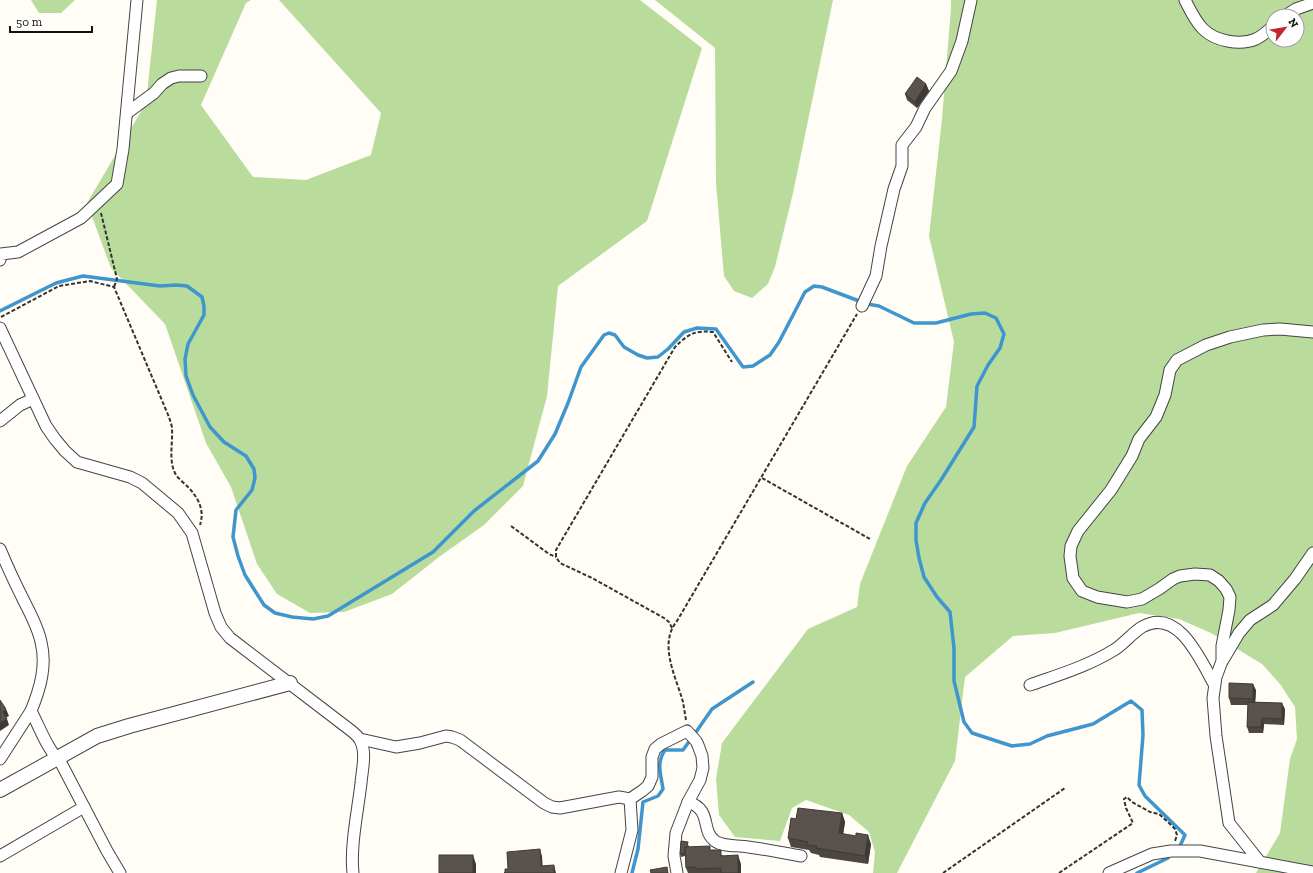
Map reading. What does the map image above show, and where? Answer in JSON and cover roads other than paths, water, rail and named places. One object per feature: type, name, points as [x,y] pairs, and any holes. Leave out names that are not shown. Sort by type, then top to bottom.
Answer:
[{"type":"street","points":[[0,255],[18,252],[81,218],[117,184],[127,113],[137,0]]},
{"type":"street","points":[[863,304],[876,276],[894,189],[902,166],[902,145],[916,127],[925,108],[951,71],[962,42],[971,0]]},
{"type":"street","points":[[1185,0],[1196,20],[1203,29],[1211,35],[1228,41],[1238,42],[1256,40],[1265,33]]},
{"type":"street","points":[[1299,8],[1313,3]]},
{"type":"street","points":[[127,113],[171,78],[179,76],[201,76]]},
{"type":"street","points":[[0,328],[46,426],[65,451],[77,462],[130,477],[142,483],[178,513],[192,533],[215,613],[221,627],[230,638],[349,728],[360,740],[363,751],[363,767],[353,847],[353,873]]},
{"type":"street","points":[[1222,660],[1222,646],[1230,597],[1226,589],[1219,581],[1210,575],[1188,574],[1173,579],[1142,599],[1127,602],[1097,597],[1082,590],[1073,578],[1070,556],[1071,546],[1078,531],[1115,485],[1132,456],[1139,439],[1156,417],[1164,395],[1170,370],[1177,360],[1206,345],[1230,337],[1263,330],[1280,329],[1313,332]]},
{"type":"street","points":[[0,421],[20,405],[33,398]]},
{"type":"street","points":[[0,549],[34,620],[42,642],[43,655],[42,675],[37,696],[31,711],[0,759]]},
{"type":"street","points":[[1260,862],[1229,823],[1216,736],[1213,698],[1214,684],[1222,660],[1239,633],[1250,620],[1273,605],[1295,579],[1313,552]]},
{"type":"street","points":[[1030,685],[1091,662],[1116,649],[1142,627],[1156,623],[1164,623],[1179,630],[1191,645],[1214,684]]},
{"type":"street","points":[[0,790],[97,736],[290,683]]},
{"type":"street","points":[[31,711],[49,748],[61,763],[120,873]]},
{"type":"street","points":[[360,740],[396,747],[420,743],[446,736],[452,737],[460,740],[544,803],[552,807],[560,808],[619,797],[630,798],[648,786],[652,777],[652,757],[655,749],[661,744],[691,736],[702,756],[703,768],[700,780],[688,802],[676,833],[674,856],[677,873]]},
{"type":"street","points":[[621,873],[632,830],[630,798]]},
{"type":"street","points":[[688,802],[700,809],[710,837],[715,842],[801,856]]},
{"type":"street","points":[[0,856],[84,807]]},
{"type":"street","points":[[1109,873],[1152,854],[1171,851],[1200,851],[1313,872]]},
{"type":"waterway","points":[[0,311],[56,283],[83,276],[160,286],[187,286],[202,297],[204,315],[188,344],[185,359],[186,376],[193,395],[210,427],[224,442],[246,456],[254,469],[255,478],[252,490],[236,510],[233,537],[238,556],[245,575],[264,605],[275,613],[292,617],[313,619],[328,616],[433,552],[474,511],[538,461],[555,434],[581,367],[604,335],[609,333],[615,335],[624,347],[647,358],[658,357],[684,332],[697,328],[716,329],[743,367],[753,366],[770,355],[779,342],[805,292],[814,286],[822,287],[867,304],[879,306],[914,323],[936,323],[971,314],[985,313],[996,318],[1004,334],[1000,348],[988,365],[977,386],[974,427],[925,503],[916,523],[916,540],[924,577],[937,597],[950,612],[954,648],[954,681],[964,722],[972,733],[1012,746],[1030,744],[1047,736],[1093,724],[1131,701],[1142,710],[1143,735],[1139,785],[1145,796],[1185,835],[1180,846]]},
{"type":"waterway","points":[[632,873],[638,849],[643,802],[658,796],[663,789],[660,764],[665,750],[683,750],[712,709],[753,682]]},
{"type":"waterway","points":[[1137,873],[1168,858]]}]
